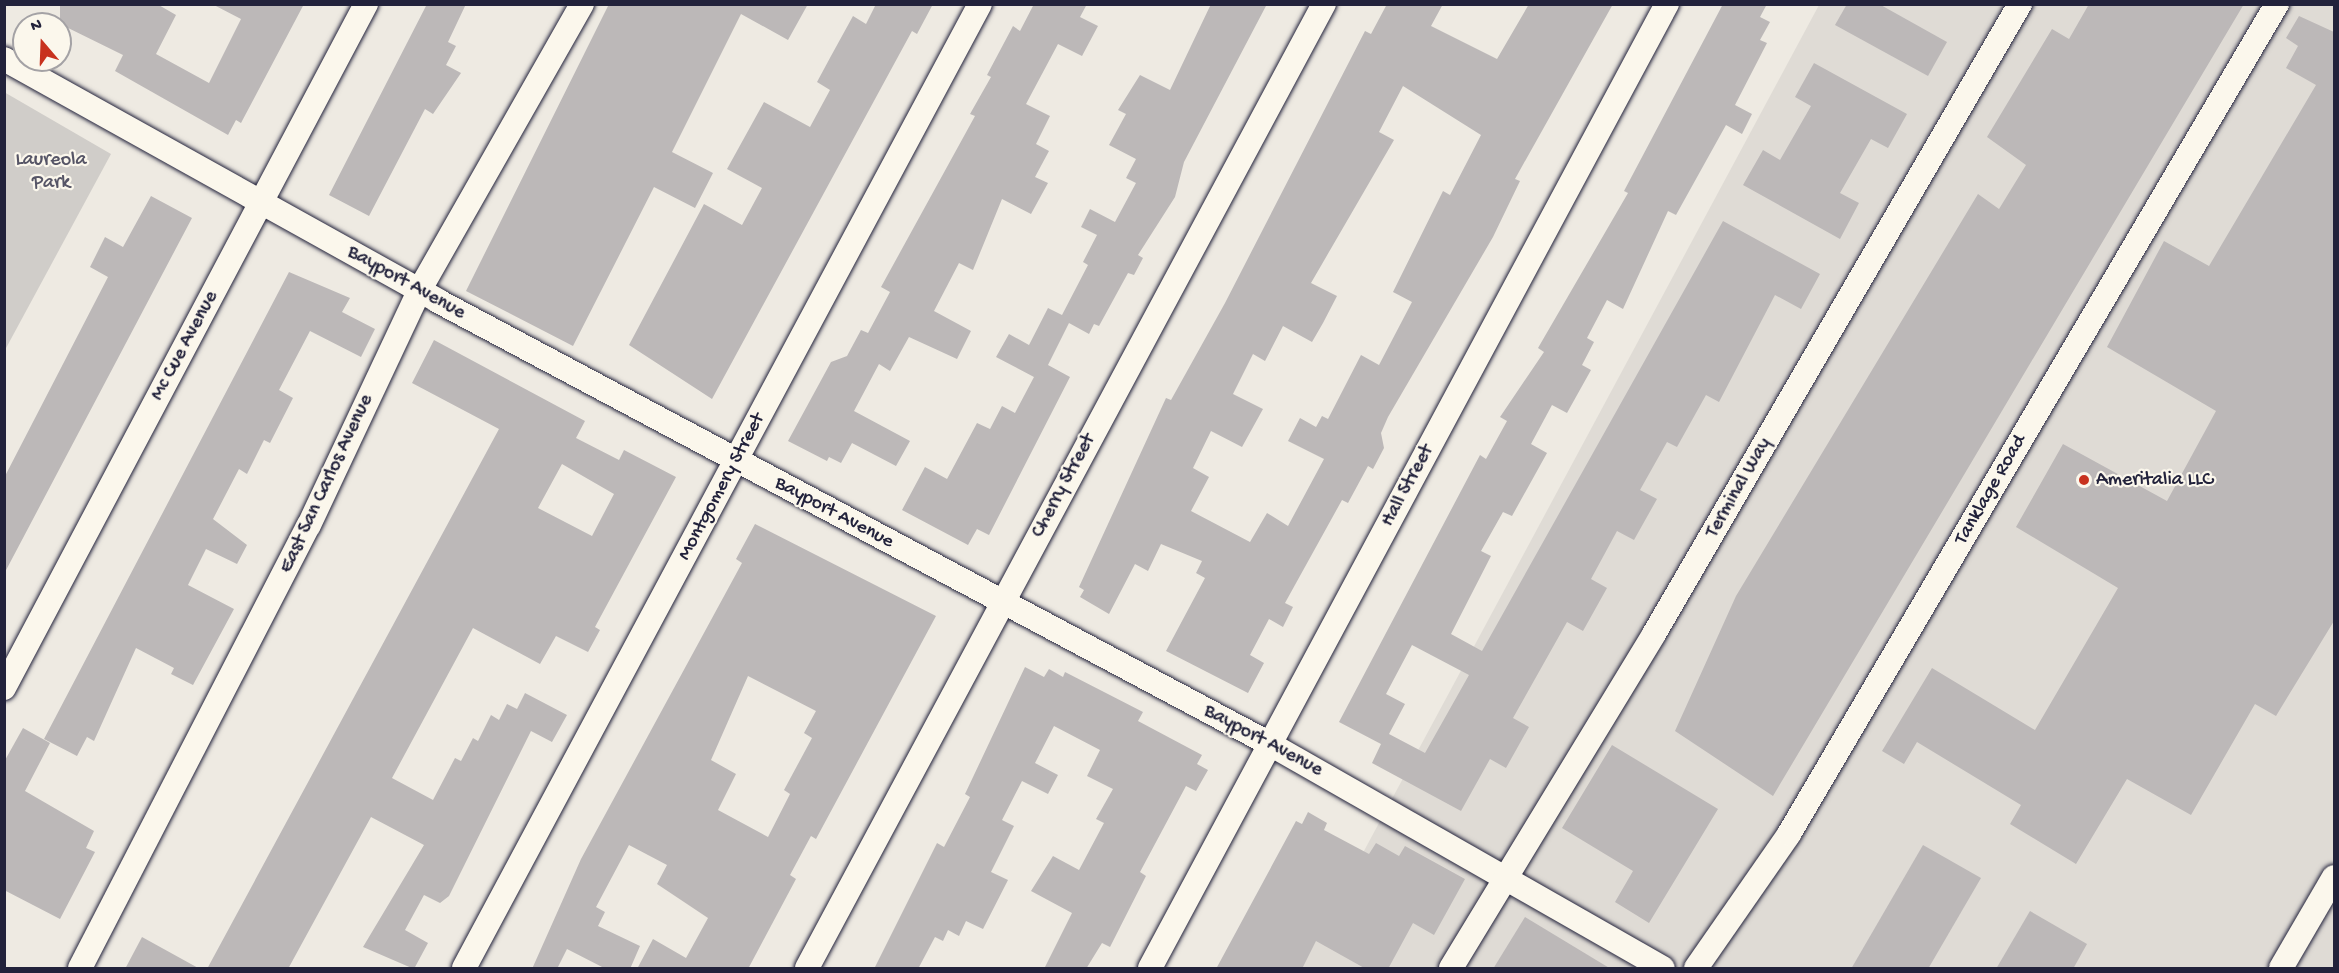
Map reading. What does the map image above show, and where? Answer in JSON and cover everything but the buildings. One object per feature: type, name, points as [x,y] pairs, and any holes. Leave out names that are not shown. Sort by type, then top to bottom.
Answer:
[{"type":"street","name":"Mc Cue Avenue","points":[[4,688],[366,4]]},
{"type":"street","name":"East San Carlos Avenue","points":[[80,969],[309,525],[419,291],[582,4]]},
{"type":"street","name":"Montgomery Street","points":[[464,969],[980,4]]},
{"type":"street","name":"Cherry Street","points":[[807,969],[1324,4]]},
{"type":"street","name":"Hall Street","points":[[1150,969],[1667,4]]},
{"type":"street","name":"Terminal Way","points":[[1451,969],[1505,876],[1654,634],[2020,4]]},
{"type":"street","name":"Tanklage Road","points":[[1696,969],[1789,834],[2277,4]]},
{"type":"street","name":"Bayport Avenue","points":[[4,59],[419,291],[1270,744],[1505,876],[1663,969]]},
{"type":"street","points":[[2282,969],[2334,877]]},
{"type":"shaded area","points":[[1819,5],[2334,5],[2334,968],[1301,968]]},
{"type":"green space","name":"Laureola Park","points":[[4,92],[111,154],[5,350],[4,350]]},
{"type":"place","name":"Ameritalia LLC","points":[[2084,480]]}]
